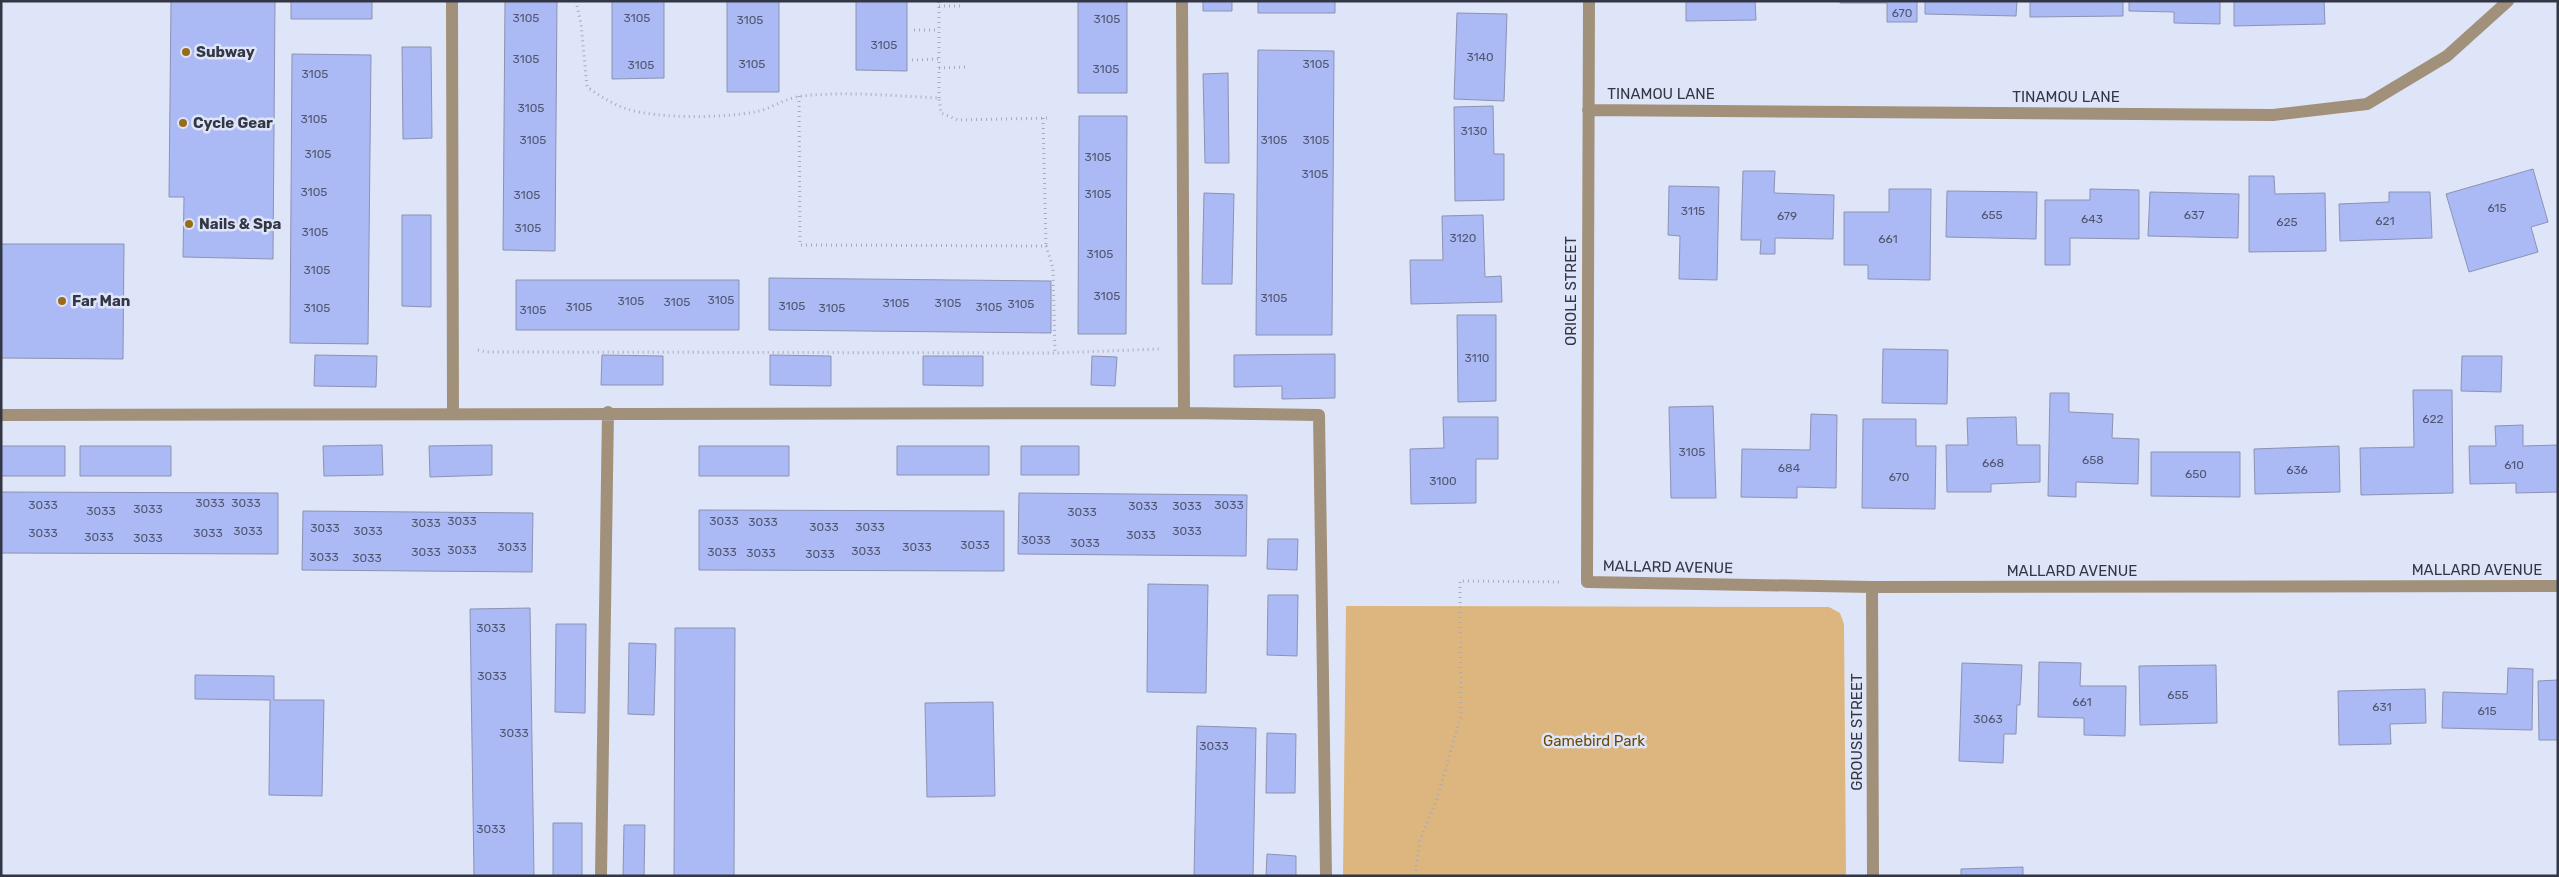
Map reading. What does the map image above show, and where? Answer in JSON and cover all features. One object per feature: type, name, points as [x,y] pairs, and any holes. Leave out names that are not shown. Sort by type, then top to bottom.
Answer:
[{"type":"street","points":[[452,1],[453,413]]},
{"type":"street","points":[[1182,1],[1184,413]]},
{"type":"street","name":"ORIOLE STREET","points":[[1587,582],[1589,1]]},
{"type":"street","name":"TINAMOU LANE","points":[[1588,110],[2273,114],[2367,104],[2447,56],[2508,1]]},
{"type":"street","points":[[602,876],[608,412]]},
{"type":"street","points":[[1,415],[608,412],[1319,415],[1326,876]]},
{"type":"street","name":"MALLARD AVENUE","points":[[1587,582],[1872,587],[2558,586]]},
{"type":"street","name":"GROUSE STREET","points":[[1872,587],[1873,876]]},
{"type":"path","points":[[576,1],[581,24],[587,87],[606,100],[628,110],[658,114],[718,116],[757,112],[800,96],[831,94],[938,98]]},
{"type":"path","points":[[940,1],[938,98],[941,113],[958,120],[1050,118]]},
{"type":"path","points":[[939,6],[964,6]]},
{"type":"path","points":[[914,30],[939,30]]},
{"type":"path","points":[[912,60],[939,59]]},
{"type":"path","points":[[939,68],[966,67]]},
{"type":"path","points":[[800,96],[800,245],[1046,246]]},
{"type":"path","points":[[1043,118],[1046,246],[1053,268],[1055,353]]},
{"type":"path","points":[[477,340],[477,350],[485,352],[1055,353],[1159,350],[1159,340]]},
{"type":"path","points":[[1415,876],[1420,840],[1438,796],[1461,715],[1460,581],[1587,582]]},
{"type":"green space","name":"Gamebird Park","points":[[1346,606],[1829,607],[1840,613],[1844,624],[1846,876],[1343,876]]},
{"type":"building","points":[[171,1],[275,1],[273,259],[183,257],[184,197],[169,197]]},
{"type":"building","points":[[291,1],[372,1],[372,19],[291,19]]},
{"type":"building","points":[[505,1],[557,1],[555,251],[503,250]]},
{"type":"building","points":[[612,1],[664,1],[664,78],[612,79]]},
{"type":"building","points":[[727,1],[779,1],[779,92],[727,92]]},
{"type":"building","points":[[856,1],[907,1],[907,71],[856,70]]},
{"type":"building","points":[[1078,1],[1127,1],[1127,93],[1078,93]]},
{"type":"building","points":[[1203,1],[1232,1],[1232,11],[1203,11]]},
{"type":"building","points":[[1258,1],[1335,1],[1335,13],[1258,13]]},
{"type":"building","points":[[1686,1],[1755,1],[1756,20],[1686,21]]},
{"type":"building","points":[[1840,1],[1917,1],[1917,22],[1887,22],[1887,3],[1840,3]]},
{"type":"building","points":[[1925,1],[2017,1],[2016,16],[1925,14]]},
{"type":"building","points":[[2030,1],[2123,1],[2123,16],[2030,17]]},
{"type":"building","points":[[2129,1],[2220,1],[2220,24],[2174,23],[2174,12],[2129,11]]},
{"type":"building","points":[[2234,1],[2324,1],[2325,24],[2234,26]]},
{"type":"building","points":[[1457,13],[1507,14],[1504,101],[1454,99]]},
{"type":"building","points":[[402,47],[431,47],[432,138],[403,139]]},
{"type":"building","points":[[1258,50],[1334,51],[1332,335],[1256,335]]},
{"type":"building","points":[[292,54],[371,55],[368,344],[290,343]]},
{"type":"building","points":[[1228,73],[1229,163],[1205,163],[1203,74]]},
{"type":"building","points":[[1493,106],[1494,154],[1504,154],[1504,200],[1455,201],[1454,107]]},
{"type":"building","points":[[1079,116],[1127,116],[1126,334],[1078,334]]},
{"type":"building","points":[[2533,169],[2548,222],[2531,227],[2538,252],[2469,272],[2446,194]]},
{"type":"building","points":[[1743,171],[1775,171],[1774,193],[1834,195],[1833,239],[1775,238],[1775,254],[1760,254],[1761,240],[1741,240]]},
{"type":"building","points":[[2249,176],[2274,176],[2275,194],[2325,193],[2326,251],[2249,252]]},
{"type":"building","points":[[1669,186],[1719,187],[1717,280],[1679,279],[1680,236],[1668,235]]},
{"type":"building","points":[[1889,189],[1931,189],[1930,280],[1868,279],[1868,265],[1844,265],[1844,212],[1889,212]]},
{"type":"building","points":[[2090,189],[2139,190],[2139,239],[2070,238],[2070,265],[2045,265],[2045,200],[2090,200]]},
{"type":"building","points":[[1947,191],[2037,192],[2036,239],[1946,237]]},
{"type":"building","points":[[2150,192],[2239,194],[2238,238],[2148,236]]},
{"type":"building","points":[[2389,192],[2430,192],[2432,238],[2340,241],[2339,204],[2389,202]]},
{"type":"building","points":[[1204,193],[1234,194],[1232,284],[1202,284]]},
{"type":"building","points":[[402,215],[431,215],[431,307],[402,306]]},
{"type":"building","points":[[1483,215],[1485,277],[1501,276],[1502,302],[1411,304],[1410,260],[1443,260],[1442,216]]},
{"type":"building","name":"Far Man","points":[[1,244],[124,244],[123,359],[2,358],[1,364]]},
{"type":"building","points":[[769,278],[1051,281],[1051,333],[769,330]]},
{"type":"building","points":[[516,280],[739,280],[739,330],[516,330]]},
{"type":"building","points":[[1457,315],[1496,315],[1496,401],[1458,402]]},
{"type":"building","points":[[1883,349],[1948,350],[1947,404],[1882,403]]},
{"type":"building","points":[[1335,354],[1335,398],[1282,399],[1282,386],[1234,387],[1234,355]]},
{"type":"building","points":[[315,355],[377,356],[376,387],[314,386]]},
{"type":"building","points":[[602,355],[663,356],[663,385],[601,385]]},
{"type":"building","points":[[770,355],[831,356],[831,386],[770,385]]},
{"type":"building","points":[[923,356],[983,356],[983,386],[923,385]]},
{"type":"building","points":[[1092,356],[1117,357],[1115,386],[1091,385]]},
{"type":"building","points":[[2462,356],[2502,356],[2501,392],[2461,391]]},
{"type":"building","points":[[2413,390],[2452,390],[2453,493],[2361,495],[2360,448],[2414,447]]},
{"type":"building","points":[[2050,393],[2069,393],[2069,412],[2113,414],[2112,438],[2139,439],[2138,484],[2076,482],[2076,497],[2048,496]]},
{"type":"building","points":[[1713,406],[1716,498],[1671,498],[1669,407]]},
{"type":"building","points":[[1811,414],[1837,415],[1836,488],[1797,487],[1797,498],[1741,497],[1742,449],[1810,450]]},
{"type":"building","points":[[1443,417],[1498,417],[1498,459],[1476,459],[1476,503],[1411,504],[1410,449],[1444,448]]},
{"type":"building","points":[[2016,417],[2017,445],[2040,445],[2040,482],[1991,484],[1991,492],[1947,492],[1946,445],[1968,445],[1967,418]]},
{"type":"building","points":[[1863,419],[1916,419],[1916,446],[1936,446],[1935,509],[1862,508]]},
{"type":"building","points":[[2523,425],[2523,446],[2558,445],[2558,492],[2516,493],[2516,483],[2470,484],[2469,446],[2496,446],[2495,426]]},
{"type":"building","points":[[382,445],[383,475],[324,476],[323,446]]},
{"type":"building","points":[[492,445],[492,475],[430,477],[429,446]]},
{"type":"building","points":[[1,446],[65,446],[65,476],[1,476]]},
{"type":"building","points":[[80,446],[171,446],[171,476],[80,476]]},
{"type":"building","points":[[699,446],[789,446],[789,476],[699,476]]},
{"type":"building","points":[[897,446],[989,446],[989,475],[897,475]]},
{"type":"building","points":[[1021,446],[1079,446],[1079,475],[1021,475]]},
{"type":"building","points":[[2339,446],[2340,492],[2255,494],[2254,449]]},
{"type":"building","points":[[2151,452],[2240,452],[2240,497],[2151,496]]},
{"type":"building","points":[[1,492],[278,493],[278,554],[1,553]]},
{"type":"building","points":[[1019,493],[1247,495],[1246,556],[1018,554]]},
{"type":"building","points":[[699,510],[1004,511],[1004,571],[699,570]]},
{"type":"building","points":[[303,511],[533,513],[532,572],[302,570]]},
{"type":"building","points":[[1268,539],[1298,539],[1297,570],[1267,569]]},
{"type":"building","points":[[1148,584],[1208,585],[1206,693],[1147,692]]},
{"type":"building","points":[[1268,595],[1298,595],[1297,656],[1267,655]]},
{"type":"building","points":[[530,608],[534,876],[474,876],[470,609]]},
{"type":"building","points":[[556,624],[586,624],[585,713],[555,712]]},
{"type":"building","points":[[675,628],[735,628],[734,876],[674,876]]},
{"type":"building","points":[[629,643],[656,644],[654,715],[628,714]]},
{"type":"building","points":[[2039,662],[2081,663],[2080,686],[2126,686],[2125,736],[2084,735],[2084,718],[2038,717]]},
{"type":"building","points":[[1962,663],[2022,665],[2020,705],[2017,705],[2016,734],[2004,734],[2003,763],[1959,761]]},
{"type":"building","points":[[2216,665],[2217,723],[2140,725],[2139,666]]},
{"type":"building","points":[[2508,668],[2533,669],[2532,730],[2442,728],[2443,692],[2507,694]]},
{"type":"building","points":[[195,675],[274,676],[274,700],[324,700],[322,796],[269,795],[270,700],[195,699]]},
{"type":"building","points":[[2558,680],[2558,740],[2539,740],[2538,681]]},
{"type":"building","points":[[2425,689],[2426,723],[2390,724],[2391,744],[2339,745],[2338,691]]},
{"type":"building","points":[[993,702],[995,796],[927,797],[925,703]]},
{"type":"building","points":[[1197,726],[1256,728],[1253,876],[1194,876]]},
{"type":"building","points":[[1267,733],[1296,734],[1295,793],[1266,793]]},
{"type":"building","points":[[553,823],[582,823],[582,876],[553,876]]},
{"type":"building","points":[[624,825],[645,825],[644,876],[623,876]]},
{"type":"building","points":[[1267,854],[1296,856],[1296,876],[1266,876]]},
{"type":"building","points":[[2023,867],[2023,876],[1961,876],[1961,869]]},
{"type":"place","name":"Subway","points":[[186,52]]},
{"type":"place","name":"Cycle Gear","points":[[183,123]]},
{"type":"place","name":"Nails & Spa","points":[[189,224]]},
{"type":"place","name":"Far Man","points":[[62,301]]}]
